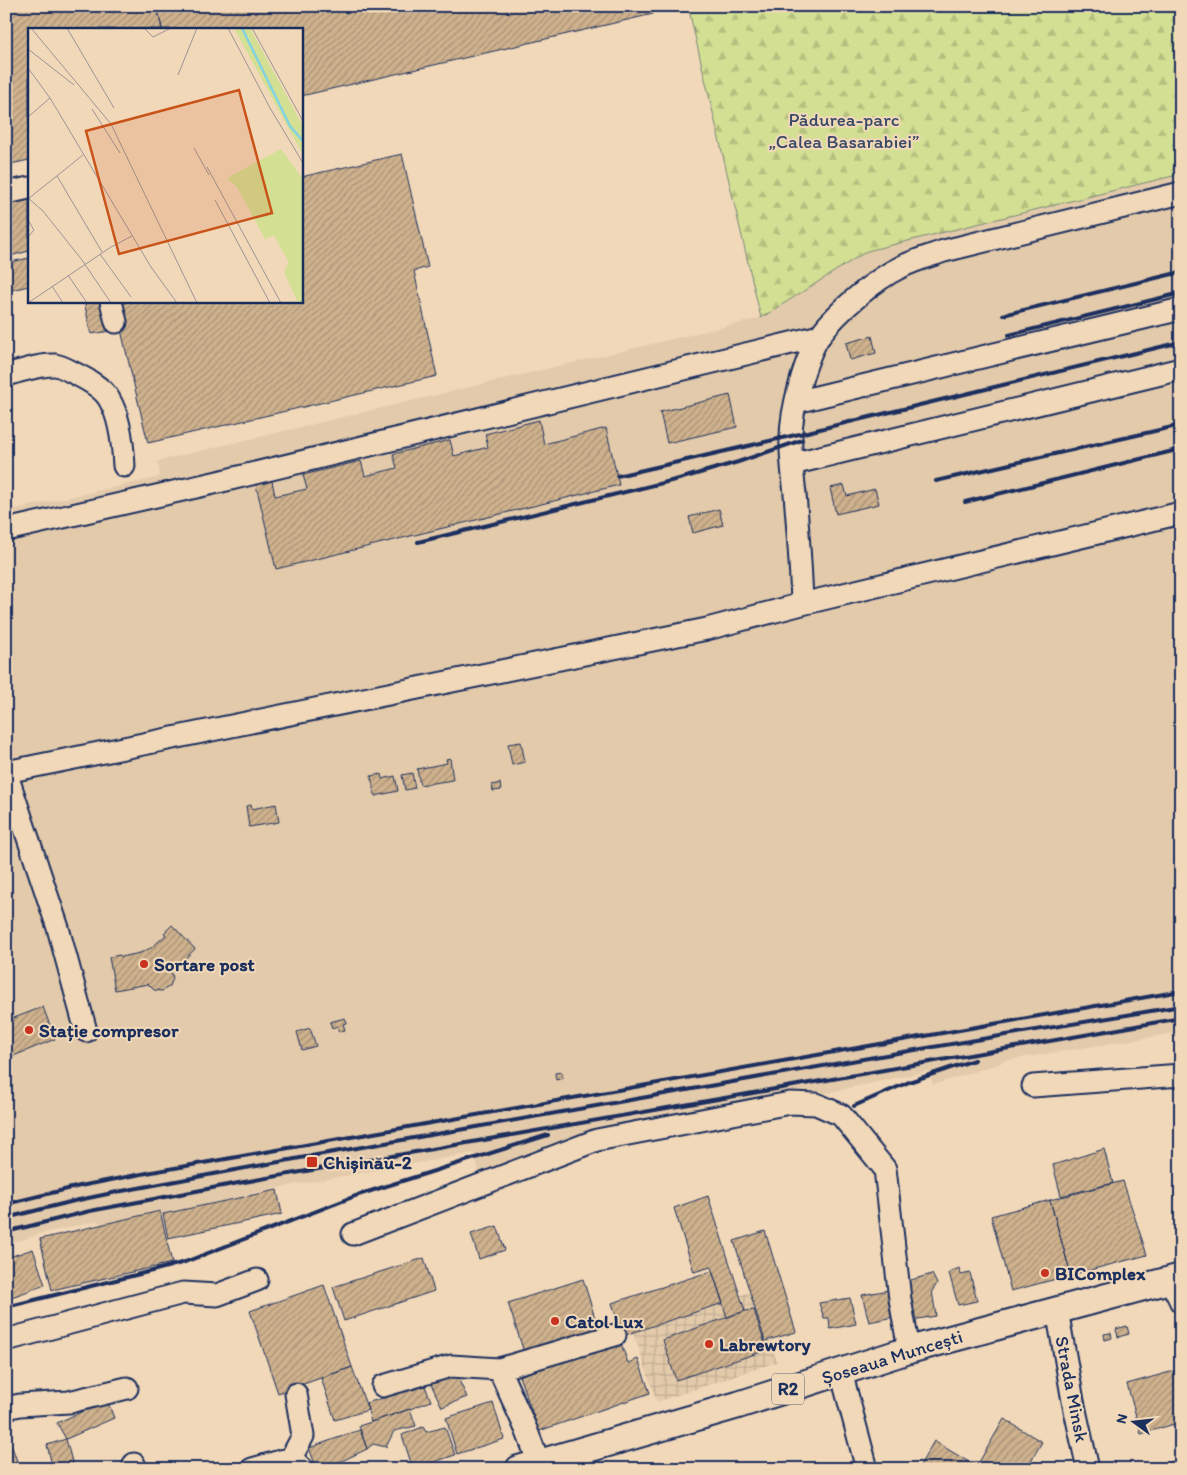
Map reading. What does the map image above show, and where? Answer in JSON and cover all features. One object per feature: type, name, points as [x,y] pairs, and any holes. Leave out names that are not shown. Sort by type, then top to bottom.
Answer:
[{"type":"main road","name":"Șoseaua Muncești","points":[[529,1466],[738,1405],[909,1350],[1057,1310],[1177,1287]]},
{"type":"street","points":[[6,193],[28,188]]},
{"type":"street","points":[[802,604],[801,564],[791,436],[796,402],[805,370],[820,336],[844,310],[881,279],[900,267],[944,251],[1181,193]]},
{"type":"street","points":[[111,302],[116,322]]},
{"type":"street","points":[[796,402],[1181,310]]},
{"type":"street","points":[[6,530],[218,482],[820,336]]},
{"type":"street","points":[[6,375],[47,365],[57,365],[86,379],[102,391],[109,399],[114,412],[123,446],[124,466]]},
{"type":"street","points":[[792,464],[1181,369]]},
{"type":"street","points":[[86,1031],[58,928],[6,772],[707,629],[802,604],[1181,513]]},
{"type":"street","points":[[1033,1086],[1181,1075]]},
{"type":"street","points":[[353,1234],[597,1140],[790,1103],[816,1104],[841,1115],[885,1168],[899,1290],[909,1350]]},
{"type":"street","points":[[6,1340],[182,1293],[217,1294],[257,1280]]},
{"type":"street","name":"Strada Minsk","points":[[1057,1310],[1073,1401],[1088,1469]]},
{"type":"street","points":[[383,1386],[451,1366],[499,1369],[615,1335]]},
{"type":"street","points":[[499,1369],[526,1429],[529,1466]]},
{"type":"street","points":[[841,1372],[867,1469]]},
{"type":"street","points":[[6,1408],[20,1405],[69,1402],[127,1388]]},
{"type":"street","points":[[252,1469],[297,1463],[303,1436],[296,1394]]},
{"type":"shaded area","points":[[1181,174],[1181,1032],[1002,1061],[1001,1063],[933,1085],[929,1071],[647,1135],[563,1164],[481,1180],[474,1153],[277,1188],[103,1228],[98,1221],[39,1234],[6,1245],[6,511],[160,477],[158,461],[761,318],[867,251]]},
{"type":"shaded area","points":[[753,1291],[777,1362],[657,1402],[633,1332]]},
{"type":"green space","name":"Pădurea-parc „Calea Basarabiei”","points":[[688,6],[1181,6],[1181,174],[867,251],[761,318]]},
{"type":"building","points":[[6,6],[157,6],[162,28],[28,28],[28,160],[6,165]]},
{"type":"building","points":[[157,6],[651,6],[653,14],[302,96],[302,28],[162,28]]},
{"type":"building","points":[[402,154],[428,267],[414,271],[437,376],[148,443],[114,302],[302,302],[302,177]]},
{"type":"building","points":[[28,200],[28,251],[6,257],[6,205]]},
{"type":"building","points":[[28,258],[28,286],[6,291],[6,263]]},
{"type":"building","points":[[84,302],[104,302],[111,331],[91,334]]},
{"type":"building","points":[[872,336],[876,353],[850,360],[846,343]]},
{"type":"building","points":[[730,395],[737,427],[667,443],[660,412]]},
{"type":"building","points":[[539,420],[544,444],[606,428],[619,485],[276,569],[256,485],[272,481],[275,496],[307,489],[303,475],[361,461],[365,476],[397,468],[393,454],[450,440],[454,456],[488,447],[485,434]]},
{"type":"building","points":[[844,485],[847,496],[875,489],[879,504],[836,514],[830,488]]},
{"type":"building","points":[[719,509],[723,525],[693,533],[689,517]]},
{"type":"building","points":[[521,742],[525,762],[512,765],[508,744]]},
{"type":"building","points":[[450,758],[453,780],[420,785],[417,769],[447,763],[446,759]]},
{"type":"building","points":[[412,773],[415,788],[405,790],[402,775]]},
{"type":"building","points":[[381,774],[382,779],[395,776],[398,791],[375,796],[371,776]]},
{"type":"building","points":[[500,783],[501,790],[493,791],[492,785]]},
{"type":"building","points":[[276,804],[279,822],[249,827],[246,806],[251,805],[252,809]]},
{"type":"building","name":"Sortare post","points":[[172,925],[195,949],[171,972],[173,978],[170,986],[162,991],[154,990],[148,984],[115,990],[109,957],[120,955],[121,957],[140,953],[151,948],[166,935],[164,933]]},
{"type":"building","name":"Stație compresor","points":[[43,1007],[55,1039],[11,1057],[6,1046],[6,1021]]},
{"type":"building","points":[[345,1018],[347,1023],[343,1024],[345,1030],[339,1032],[337,1026],[332,1028],[330,1022]]},
{"type":"building","points":[[310,1028],[316,1046],[302,1050],[297,1032]]},
{"type":"building","points":[[562,1072],[563,1078],[556,1080],[555,1073]]},
{"type":"building","points":[[1104,1149],[1113,1183],[1061,1196],[1053,1165]]},
{"type":"building","points":[[1123,1181],[1147,1255],[1071,1275],[1050,1200]]},
{"type":"building","points":[[277,1190],[282,1214],[168,1238],[163,1214]]},
{"type":"building","points":[[708,1196],[745,1311],[727,1317],[711,1267],[694,1272],[674,1208]]},
{"type":"building","points":[[1050,1200],[1071,1275],[1011,1291],[991,1216]]},
{"type":"building","points":[[160,1211],[172,1263],[52,1290],[40,1239]]},
{"type":"building","points":[[497,1226],[505,1250],[479,1259],[471,1234]]},
{"type":"building","points":[[765,1231],[796,1332],[765,1341],[734,1241]]},
{"type":"building","points":[[33,1249],[45,1285],[6,1299],[6,1258]]},
{"type":"building","points":[[424,1258],[434,1291],[344,1321],[333,1287]]},
{"type":"building","points":[[959,1268],[961,1275],[970,1273],[977,1301],[958,1305],[949,1273]]},
{"type":"building","points":[[712,1271],[723,1303],[622,1336],[612,1303]]},
{"type":"building","points":[[932,1274],[937,1284],[932,1291],[936,1316],[912,1320],[904,1282]]},
{"type":"building","points":[[583,1279],[598,1328],[524,1352],[508,1303]]},
{"type":"building","points":[[324,1285],[352,1367],[278,1393],[250,1311]]},
{"type":"building","points":[[889,1290],[894,1317],[869,1322],[862,1295]]},
{"type":"building","points":[[850,1298],[856,1324],[830,1329],[829,1318],[824,1318],[819,1303]]},
{"type":"building","points":[[754,1310],[767,1350],[676,1380],[663,1340],[745,1311]]},
{"type":"building","points":[[1127,1326],[1129,1334],[1118,1337],[1116,1329]]},
{"type":"building","points":[[1111,1333],[1112,1338],[1105,1340],[1104,1334]]},
{"type":"building","points":[[620,1341],[628,1363],[638,1359],[650,1393],[539,1431],[519,1376]]},
{"type":"building","points":[[352,1367],[368,1410],[335,1420],[321,1378]]},
{"type":"building","points":[[1181,1369],[1181,1422],[1141,1434],[1127,1384]]},
{"type":"building","points":[[456,1374],[467,1397],[442,1407],[431,1384]]},
{"type":"building","points":[[425,1386],[431,1401],[371,1422],[366,1403]]},
{"type":"building","points":[[107,1400],[114,1418],[66,1439],[57,1423]]},
{"type":"building","points":[[493,1403],[504,1439],[457,1454],[446,1418]]},
{"type":"building","points":[[410,1409],[416,1426],[394,1431],[386,1447],[373,1444],[367,1449],[359,1426]]},
{"type":"building","points":[[1004,1419],[1042,1442],[1026,1469],[986,1469],[978,1464]]},
{"type":"building","points":[[423,1427],[426,1432],[445,1427],[455,1455],[413,1469],[402,1435]]},
{"type":"building","points":[[6,1430],[17,1461],[6,1464]]},
{"type":"building","points":[[360,1430],[367,1449],[325,1469],[317,1469],[309,1448]]},
{"type":"building","points":[[66,1439],[74,1469],[53,1469],[47,1445]]},
{"type":"building","points":[[934,1441],[974,1465],[972,1469],[918,1469]]},
{"type":"building","points":[[1181,1459],[1181,1469],[1147,1469]]},
{"type":"building","points":[[854,1464],[856,1469],[837,1469]]},
{"type":"railway","points":[[1003,315],[1181,272]]},
{"type":"railway","points":[[1009,335],[1181,293]]},
{"type":"railway","points":[[617,476],[1181,342]]},
{"type":"railway","points":[[936,481],[1181,425]]},
{"type":"railway","points":[[418,542],[679,479],[738,462],[802,440]]},
{"type":"railway","points":[[965,502],[1181,449]]},
{"type":"railway","points":[[6,1204],[80,1186],[152,1172],[1181,991]]},
{"type":"railway","points":[[6,1218],[122,1191],[311,1156],[903,1052],[1181,1006]]},
{"type":"railway","points":[[6,1232],[90,1211],[244,1182],[1181,1018]]},
{"type":"railway","points":[[854,1106],[909,1082],[974,1060]]},
{"type":"railway","points":[[6,1307],[185,1262],[358,1195],[548,1135]]},
{"type":"place","name":"Sortare post","points":[[144,964]]},
{"type":"place","name":"Stație compresor","points":[[29,1030]]},
{"type":"place","name":"Chișinău-2","points":[[312,1162]]},
{"type":"place","name":"BIComplex","points":[[1045,1273]]},
{"type":"place","name":"Catol Lux","points":[[555,1321]]},
{"type":"place","name":"Labrewtory","points":[[709,1344]]}]
